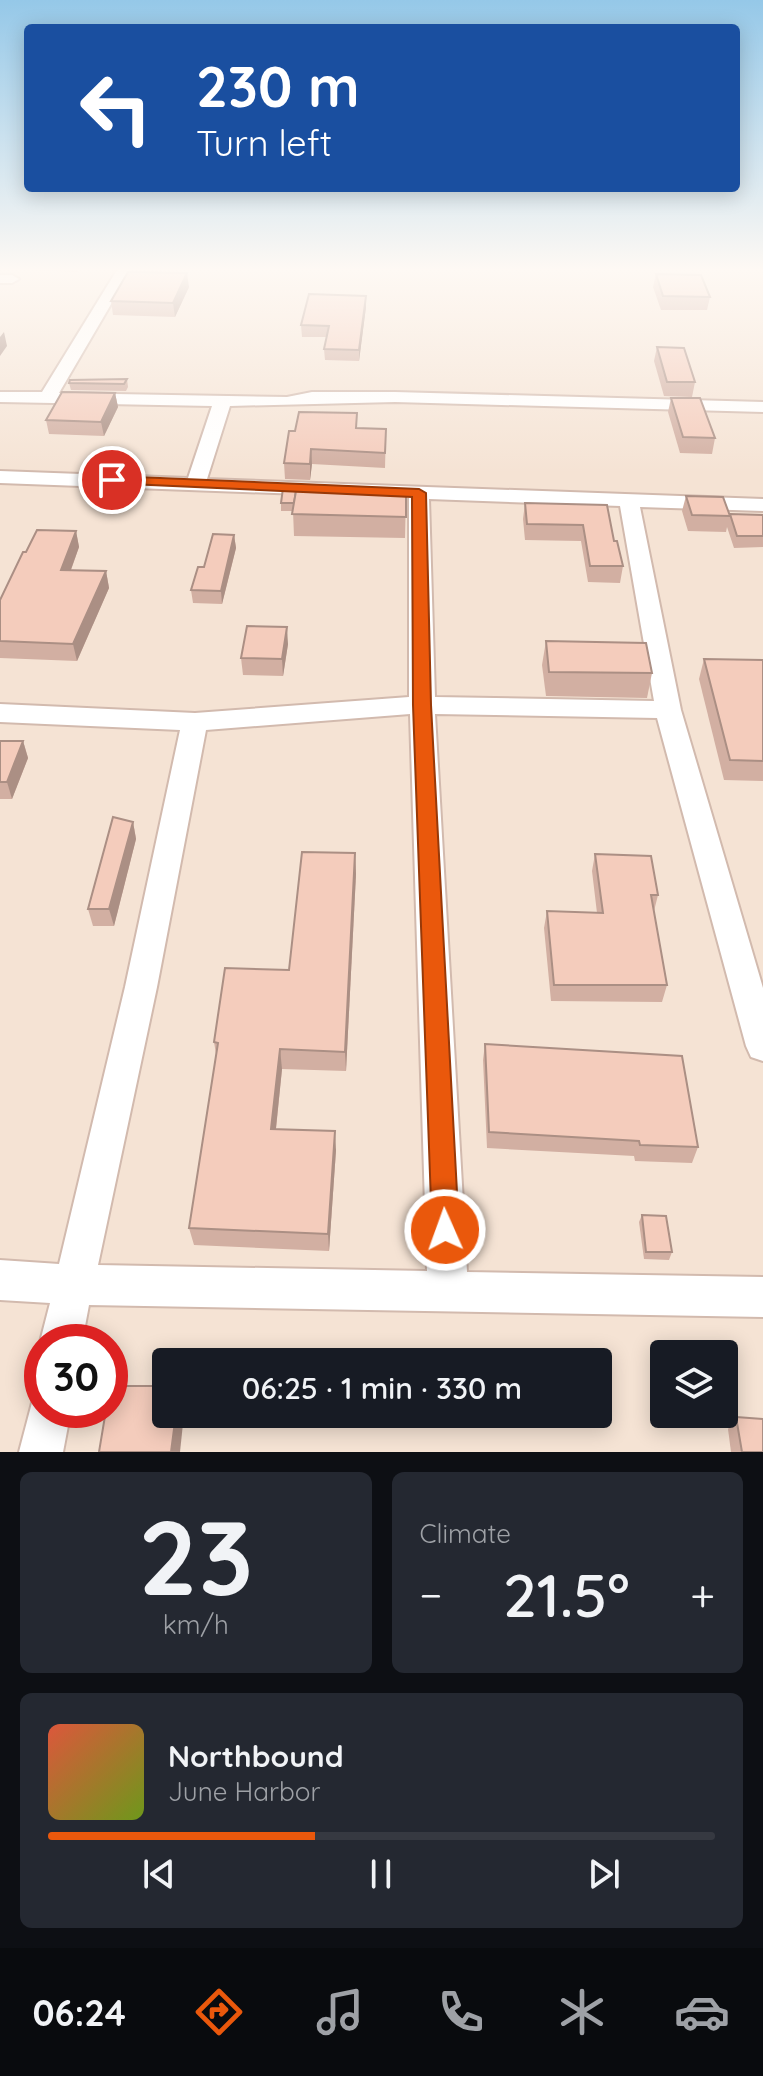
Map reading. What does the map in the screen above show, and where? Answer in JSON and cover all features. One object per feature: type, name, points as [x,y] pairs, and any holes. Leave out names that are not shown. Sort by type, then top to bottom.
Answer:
[{"type":"street","points":[[47,398],[83,338]]},
{"type":"street","points":[[0,397],[287,402],[312,397],[395,397],[763,407]]},
{"type":"street","points":[[196,483],[223,400]]},
{"type":"street","points":[[0,477],[763,505]]},
{"type":"street","points":[[419,493],[422,705],[448,1292]]},
{"type":"street","points":[[629,501],[668,710],[763,1046]]},
{"type":"street","points":[[0,713],[195,722],[422,705],[668,710]]},
{"type":"street","points":[[64,1324],[141,987],[195,722]]},
{"type":"street","points":[[0,1280],[72,1285],[763,1297]]},
{"type":"street","points":[[41,1452],[46,1428]]},
{"type":"shaded area","points":[[0,338],[763,338],[763,1452],[0,1452]]},
{"type":"building","points":[[326,338],[361,338],[359,350],[324,349]]},
{"type":"building","points":[[657,347],[684,348],[695,382],[667,382]]},
{"type":"building","points":[[127,379],[124,384],[69,383],[70,380]]},
{"type":"building","points":[[62,392],[115,393],[101,422],[46,420]]},
{"type":"building","points":[[671,398],[700,398],[715,438],[683,437]]},
{"type":"building","points":[[299,412],[357,413],[356,428],[386,429],[385,453],[311,449],[310,464],[284,463],[289,431],[295,431]]},
{"type":"building","points":[[283,488],[309,491],[296,491],[294,503],[281,503]]},
{"type":"building","points":[[296,491],[406,493],[406,517],[292,514]]},
{"type":"building","points":[[686,496],[723,497],[730,516],[692,515]]},
{"type":"building","points":[[525,503],[607,505],[623,566],[590,566],[583,525],[527,524]]},
{"type":"building","points":[[730,514],[763,515],[763,536],[737,536]]},
{"type":"building","points":[[37,530],[76,531],[61,570],[106,571],[73,644],[0,641],[0,600]]},
{"type":"building","points":[[213,534],[234,535],[221,591],[191,590],[198,567],[204,567]]},
{"type":"building","points":[[247,626],[287,627],[282,659],[241,658]]},
{"type":"building","points":[[546,641],[646,643],[652,673],[549,672]]},
{"type":"building","points":[[704,659],[763,660],[763,761],[730,760]]},
{"type":"building","points":[[0,741],[23,741],[7,782],[0,782]]},
{"type":"building","points":[[113,817],[133,822],[109,909],[88,909]]},
{"type":"building","points":[[302,852],[355,853],[345,1052],[280,1049],[271,1129],[335,1131],[328,1234],[189,1228],[218,1043],[214,1042],[225,968],[289,970]]},
{"type":"building","points":[[595,854],[651,856],[658,895],[651,895],[667,985],[554,985],[547,911],[603,913]]},
{"type":"building","points":[[485,1044],[682,1056],[698,1147],[489,1132]]},
{"type":"building","points":[[642,1215],[666,1216],[672,1252],[646,1252]]},
{"type":"building","points":[[128,1386],[152,1386],[152,1428],[174,1428],[171,1452],[99,1452],[103,1428],[128,1428]]},
{"type":"building","points":[[738,1417],[763,1419],[763,1452],[742,1452]]},
{"type":"route","points":[[112,480],[419,493],[422,705],[445,1230]]}]
